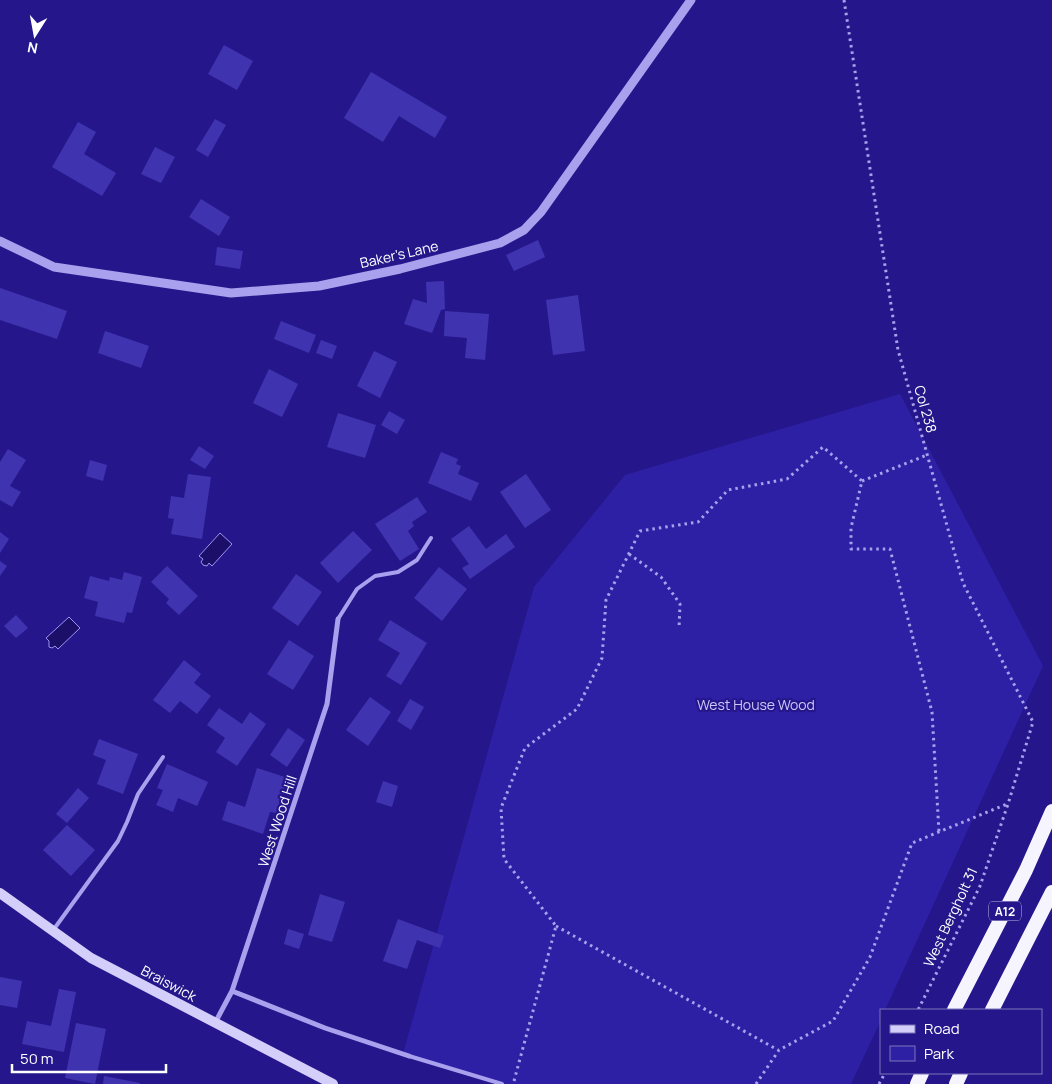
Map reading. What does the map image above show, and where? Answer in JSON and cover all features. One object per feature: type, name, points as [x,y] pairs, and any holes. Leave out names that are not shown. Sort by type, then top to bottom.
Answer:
[{"type":"highway","name":"A12","points":[[955,1009],[1026,870],[1052,810]]},
{"type":"highway","name":"A12","points":[[993,1009],[1052,892]]},
{"type":"main road","name":"Braiswick","points":[[0,893],[91,958],[215,1023],[319,1081],[333,1084]]},
{"type":"street","name":"Baker's Lane","points":[[0,241],[54,267],[232,294],[319,286],[400,269],[500,243],[524,230],[541,212],[691,0]]},
{"type":"street","name":"West Wood Hill","points":[[215,1023],[232,991],[327,704],[338,619]]},
{"type":"street","points":[[232,991],[325,1028],[408,1056]]},
{"type":"lane","points":[[338,619],[357,589],[375,576],[398,572],[418,560],[431,538]]},
{"type":"lane","points":[[52,931],[118,840],[138,794],[164,756]]},
{"type":"lane","points":[[408,1056],[502,1084]]},
{"type":"path","name":"Col 238","points":[[844,0],[898,350],[963,583],[1033,722],[1008,804]]},
{"type":"path","points":[[779,1050],[556,926],[504,859],[501,808],[524,748],[577,709],[602,658],[606,600],[640,531],[698,522],[728,490],[787,479],[823,447],[862,481]]},
{"type":"path","points":[[862,481],[927,455]]},
{"type":"path","points":[[862,481],[851,528],[851,549],[890,549],[932,712],[939,832]]},
{"type":"path","points":[[628,554],[661,577],[680,604],[679,629]]},
{"type":"path","points":[[756,1084],[779,1050],[833,1020],[870,957],[912,843],[1008,804]]},
{"type":"path","name":"West Bergholt 31","points":[[918,1009],[980,886],[1008,804]]},
{"type":"path","points":[[513,1084],[556,926]]},
{"type":"green space","name":"West House Wood","points":[[900,394],[1043,666],[885,1009],[880,1009],[880,1022],[851,1084],[502,1084],[403,1054],[534,587],[625,475]]},
{"type":"shaded area","points":[[220,533],[232,544],[212,566],[209,563],[207,566],[203,565],[201,562],[203,559],[199,556]]},
{"type":"shaded area","points":[[69,617],[80,628],[58,649],[55,646],[49,647],[49,641],[46,638]]},
{"type":"building","points":[[224,45],[253,61],[237,90],[208,74]]},
{"type":"building","points":[[371,72],[447,117],[435,138],[399,116],[383,142],[344,118]]},
{"type":"building","points":[[215,119],[226,125],[208,157],[196,150]]},
{"type":"building","points":[[78,122],[96,132],[84,154],[116,173],[102,196],[52,167]]},
{"type":"building","points":[[155,147],[175,157],[161,183],[141,174]]},
{"type":"building","points":[[201,199],[230,217],[219,236],[189,217]]},
{"type":"building","points":[[538,240],[545,257],[514,271],[506,255]]},
{"type":"building","points":[[217,247],[243,251],[240,269],[215,265]]},
{"type":"building","points":[[444,281],[445,309],[441,310],[432,333],[404,324],[413,299],[427,303],[426,282]]},
{"type":"building","points":[[0,288],[67,311],[57,339],[0,320]]},
{"type":"building","points":[[578,295],[585,351],[553,355],[546,300]]},
{"type":"building","points":[[445,311],[489,314],[485,360],[465,358],[467,338],[444,336]]},
{"type":"building","points":[[281,321],[316,335],[309,353],[274,339]]},
{"type":"building","points":[[105,331],[149,346],[141,368],[98,353]]},
{"type":"building","points":[[321,340],[337,346],[332,359],[316,353]]},
{"type":"building","points":[[374,351],[397,362],[380,398],[357,386]]},
{"type":"building","points":[[269,369],[298,384],[282,417],[253,403]]},
{"type":"building","points":[[389,411],[405,420],[397,434],[381,425]]},
{"type":"building","points":[[338,413],[376,425],[365,458],[327,447]]},
{"type":"building","points":[[199,446],[214,456],[205,469],[190,460]]},
{"type":"building","points":[[8,449],[26,460],[10,486],[21,492],[12,507],[0,500],[0,462]]},
{"type":"building","points":[[441,452],[458,459],[456,464],[461,466],[458,474],[479,483],[471,501],[428,483]]},
{"type":"building","points":[[90,460],[107,465],[103,481],[86,476]]},
{"type":"building","points":[[188,474],[211,477],[202,539],[171,534],[174,519],[168,518],[171,496],[184,498]]},
{"type":"building","points":[[526,474],[551,510],[525,528],[500,492]]},
{"type":"building","points":[[417,497],[427,512],[412,522],[414,526],[408,531],[419,549],[400,561],[375,524]]},
{"type":"building","points":[[469,526],[486,549],[506,534],[515,547],[470,579],[462,568],[469,564],[451,539]]},
{"type":"building","points":[[353,531],[372,550],[338,583],[320,563]]},
{"type":"building","points":[[0,532],[9,539],[0,553]]},
{"type":"building","points":[[0,561],[7,566],[0,576]]},
{"type":"building","points":[[167,566],[198,596],[179,615],[166,603],[169,599],[151,582]]},
{"type":"building","points":[[439,567],[467,589],[442,621],[414,598]]},
{"type":"building","points":[[124,572],[142,577],[132,613],[127,612],[124,623],[95,616],[98,602],[84,598],[90,576],[109,581],[110,577],[122,580]]},
{"type":"building","points":[[296,574],[322,592],[298,626],[272,608]]},
{"type":"building","points":[[16,615],[28,628],[16,638],[4,626]]},
{"type":"building","points":[[390,620],[427,643],[401,685],[386,676],[400,653],[378,640]]},
{"type":"building","points":[[289,640],[314,656],[293,690],[267,674]]},
{"type":"building","points":[[184,660],[201,674],[194,683],[211,696],[197,714],[180,701],[170,713],[153,700]]},
{"type":"building","points":[[370,697],[391,712],[368,746],[346,730]]},
{"type":"building","points":[[410,699],[424,707],[411,730],[397,721]]},
{"type":"building","points":[[219,708],[242,724],[250,712],[266,724],[237,766],[216,752],[225,738],[207,725]]},
{"type":"building","points":[[288,728],[305,740],[287,767],[270,755]]},
{"type":"building","points":[[99,739],[138,754],[123,794],[97,784],[106,760],[93,755]]},
{"type":"building","points":[[167,764],[208,782],[197,806],[178,798],[173,812],[156,805],[163,790],[157,788]]},
{"type":"building","points":[[257,768],[288,778],[276,813],[270,812],[263,834],[222,820],[228,801],[245,807]]},
{"type":"building","points":[[383,781],[398,786],[392,807],[376,802]]},
{"type":"building","points":[[78,788],[89,798],[67,823],[56,814]]},
{"type":"building","points":[[67,825],[95,850],[71,876],[43,850]]},
{"type":"building","points":[[320,894],[345,902],[332,942],[308,935]]},
{"type":"building","points":[[398,919],[444,936],[440,948],[417,940],[407,969],[383,961]]},
{"type":"building","points":[[288,929],[304,934],[299,949],[284,944]]},
{"type":"building","points":[[0,977],[22,981],[17,1008],[0,1005]]},
{"type":"building","points":[[59,989],[76,992],[64,1052],[22,1044],[27,1021],[51,1026]]},
{"type":"building","points":[[76,1023],[106,1029],[95,1084],[65,1078]]},
{"type":"building","points":[[104,1076],[140,1083],[140,1084],[103,1084]]}]
